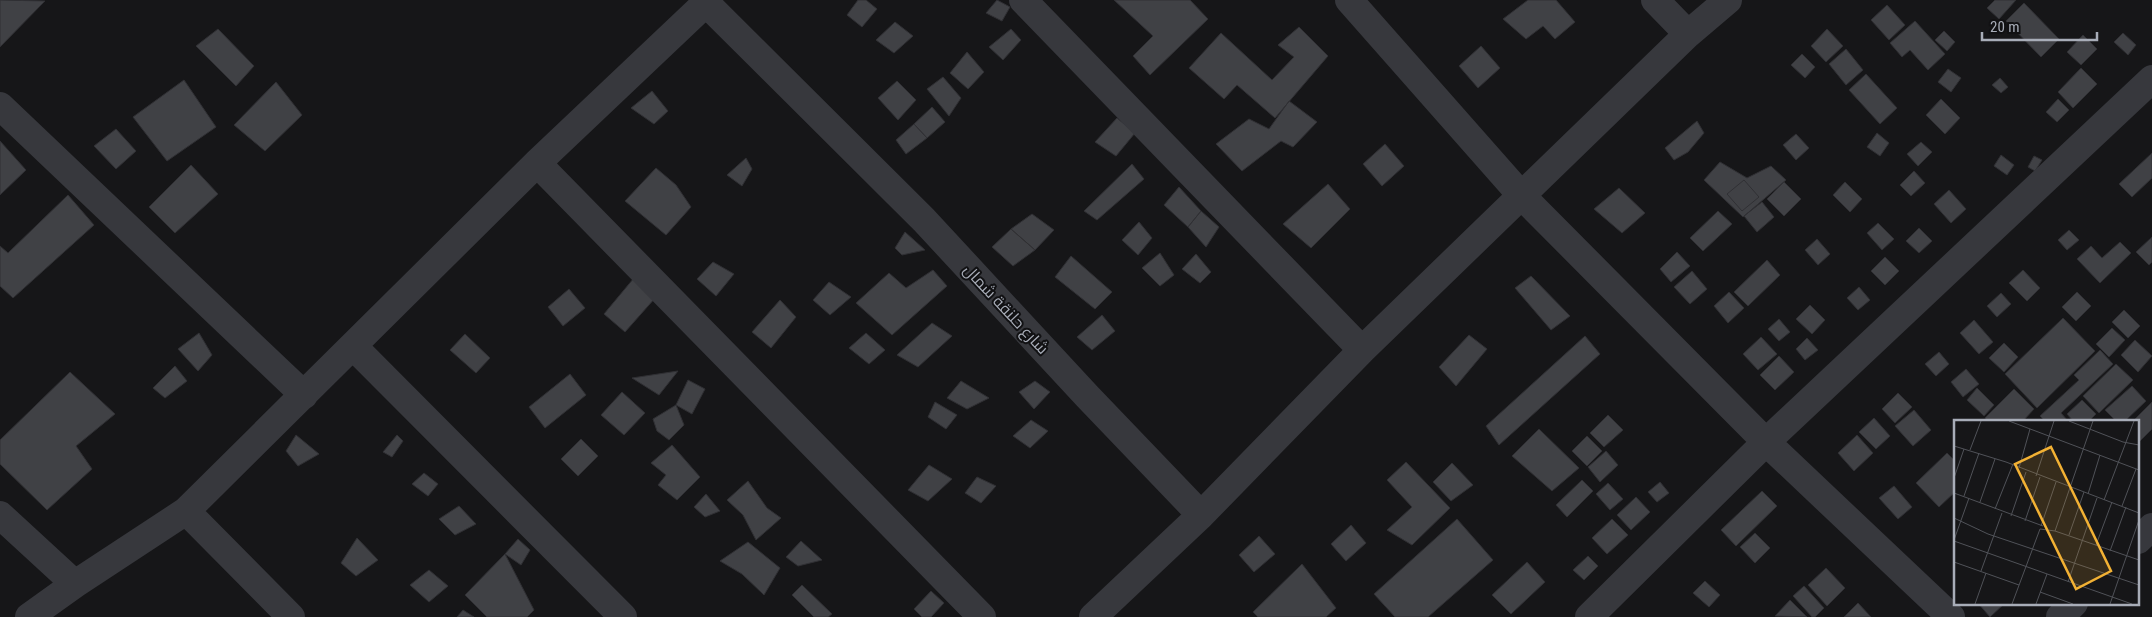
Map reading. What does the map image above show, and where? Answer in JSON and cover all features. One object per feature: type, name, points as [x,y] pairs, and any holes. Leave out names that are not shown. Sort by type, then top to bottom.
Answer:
[{"type":"street","points":[[1023,0],[1362,350]]},
{"type":"street","points":[[1349,0],[1521,195],[1766,442],[1951,617]]},
{"type":"street","points":[[1655,0],[1688,34]]},
{"type":"street","points":[[1093,617],[1201,515],[1362,350],[1521,195],[1688,34],[1728,0]]},
{"type":"street","points":[[29,617],[75,584],[186,511],[354,348],[537,163],[706,1]]},
{"type":"street","name":"شارع حلنقة شمال","points":[[706,1],[924,220],[1087,396],[1201,515]]},
{"type":"street","points":[[1589,617],[1766,442],[2152,79]]},
{"type":"street","points":[[0,106],[304,395]]},
{"type":"street","points":[[537,163],[982,617]]},
{"type":"street","points":[[354,348],[623,617]]},
{"type":"street","points":[[186,511],[291,617]]},
{"type":"street","points":[[0,515],[75,584]]},
{"type":"street","points":[[2140,538],[2152,527]]},
{"type":"street","points":[[2060,617],[2073,604]]},
{"type":"building","points":[[0,0],[45,1],[0,47]]},
{"type":"building","points":[[858,0],[866,0],[877,9],[862,27],[847,15]]},
{"type":"building","points":[[997,0],[1010,7],[1002,21],[986,13]]},
{"type":"building","points":[[1114,0],[1190,0],[1208,19],[1150,75],[1133,56],[1153,36]]},
{"type":"building","points":[[1528,0],[1556,0],[1575,22],[1555,39],[1543,26],[1526,39],[1503,19]]},
{"type":"building","points":[[1995,0],[2016,0],[1999,19],[1987,8]]},
{"type":"building","points":[[2024,3],[2059,39],[2041,57],[2006,21]]},
{"type":"building","points":[[1887,5],[1905,25],[1889,40],[1871,20]]},
{"type":"building","points":[[1915,21],[1945,54],[1928,70],[1910,50],[1902,57],[1890,43]]},
{"type":"building","points":[[895,22],[913,36],[894,53],[876,40]]},
{"type":"building","points":[[1299,27],[1328,56],[1275,118],[1237,85],[1224,99],[1189,68],[1221,33],[1272,80],[1294,57],[1278,45]]},
{"type":"building","points":[[218,29],[254,66],[236,86],[196,46]]},
{"type":"building","points":[[1011,29],[1021,40],[1003,60],[989,47]]},
{"type":"building","points":[[1827,29],[1843,46],[1826,62],[1811,46]]},
{"type":"building","points":[[1944,31],[1955,42],[1947,51],[1935,40]]},
{"type":"building","points":[[2123,33],[2136,45],[2128,55],[2114,42]]},
{"type":"building","points":[[2083,35],[2097,49],[2081,65],[2067,52]]},
{"type":"building","points":[[1481,46],[1500,68],[1478,88],[1459,66]]},
{"type":"building","points":[[1846,49],[1863,70],[1846,85],[1829,64]]},
{"type":"building","points":[[967,52],[984,72],[968,89],[950,73]]},
{"type":"building","points":[[1802,54],[1815,67],[1805,78],[1791,65]]},
{"type":"building","points":[[2081,68],[2097,84],[2073,108],[2058,92]]},
{"type":"building","points":[[1948,69],[1961,78],[1951,92],[1938,82]]},
{"type":"building","points":[[1866,74],[1897,108],[1880,124],[1849,90]]},
{"type":"building","points":[[943,77],[961,98],[949,116],[927,89]]},
{"type":"building","points":[[2000,78],[2008,87],[2001,93],[1992,85]]},
{"type":"building","points":[[184,80],[216,127],[167,161],[133,117]]},
{"type":"building","points":[[897,81],[916,100],[898,120],[878,98]]},
{"type":"building","points":[[276,82],[302,115],[265,151],[234,125]]},
{"type":"building","points":[[652,91],[668,111],[654,124],[631,108]]},
{"type":"building","points":[[1941,99],[1960,118],[1945,134],[1926,115]]},
{"type":"building","points":[[2058,99],[2069,110],[2057,122],[2046,112]]},
{"type":"building","points":[[1289,101],[1317,122],[1293,147],[1281,141],[1242,171],[1216,144],[1249,119],[1269,129]]},
{"type":"building","points":[[932,107],[945,122],[927,138],[914,124]]},
{"type":"building","points":[[1117,118],[1135,133],[1116,156],[1095,142]]},
{"type":"building","points":[[1697,121],[1704,133],[1688,152],[1674,160],[1665,148]]},
{"type":"building","points":[[914,124],[927,138],[906,154],[896,140]]},
{"type":"building","points":[[116,129],[136,151],[116,169],[94,146]]},
{"type":"building","points":[[1877,133],[1889,143],[1880,156],[1867,147]]},
{"type":"building","points":[[1796,134],[1809,148],[1796,160],[1783,145]]},
{"type":"building","points":[[0,141],[26,170],[0,195]]},
{"type":"building","points":[[1921,142],[1932,152],[1918,166],[1907,154]]},
{"type":"building","points":[[1385,144],[1404,166],[1382,186],[1363,164]]},
{"type":"building","points":[[2152,153],[2152,178],[2132,197],[2119,184]]},
{"type":"building","points":[[2001,155],[2014,165],[2007,175],[1994,166]]},
{"type":"building","points":[[2034,156],[2042,160],[2035,171],[2028,167]]},
{"type":"building","points":[[746,158],[752,169],[742,186],[727,175]]},
{"type":"building","points":[[1720,162],[1747,178],[1771,166],[1786,180],[1743,217],[1704,180]]},
{"type":"building","points":[[1132,164],[1144,179],[1097,220],[1084,211]]},
{"type":"building","points":[[191,165],[218,194],[175,233],[149,207]]},
{"type":"building","points":[[656,168],[676,185],[691,207],[666,235],[625,201]]},
{"type":"building","points":[[1914,171],[1925,183],[1911,196],[1900,185]]},
{"type":"building","points":[[1744,180],[1759,197],[1742,211],[1727,194]]},
{"type":"building","points":[[1784,182],[1801,199],[1784,216],[1767,199]]},
{"type":"building","points":[[1845,182],[1862,199],[1850,212],[1833,195]]},
{"type":"building","points":[[1328,184],[1350,209],[1311,248],[1283,224]]},
{"type":"building","points":[[1179,187],[1201,211],[1188,227],[1164,205]]},
{"type":"building","points":[[1619,188],[1645,213],[1622,233],[1594,209]]},
{"type":"building","points":[[1949,190],[1966,209],[1951,223],[1934,204]]},
{"type":"building","points":[[68,195],[94,225],[13,298],[0,286],[0,246],[8,253]]},
{"type":"building","points":[[1762,202],[1774,217],[1757,232],[1744,216]]},
{"type":"building","points":[[1201,211],[1219,227],[1206,247],[1188,227]]},
{"type":"building","points":[[1718,211],[1732,224],[1703,251],[1690,238]]},
{"type":"building","points":[[1032,214],[1054,230],[1035,250],[1011,229]]},
{"type":"building","points":[[1139,222],[1152,238],[1138,255],[1122,240]]},
{"type":"building","points":[[1878,223],[1894,239],[1882,250],[1867,233]]},
{"type":"building","points":[[1919,228],[1932,241],[1919,253],[1906,241]]},
{"type":"building","points":[[1011,229],[1035,250],[1013,266],[992,247]]},
{"type":"building","points":[[2069,230],[2079,240],[2067,250],[2058,240]]},
{"type":"building","points":[[905,232],[925,250],[902,255],[895,248]]},
{"type":"building","points":[[2152,237],[2152,262],[2149,265],[2136,252]]},
{"type":"building","points":[[1817,239],[1830,254],[1818,265],[1805,250]]},
{"type":"building","points":[[2120,242],[2131,253],[2100,283],[2077,259],[2091,246],[2102,258]]},
{"type":"building","points":[[1677,252],[1690,266],[1671,282],[1660,269]]},
{"type":"building","points":[[1160,253],[1174,275],[1160,286],[1142,268]]},
{"type":"building","points":[[1196,254],[1211,272],[1200,283],[1182,269]]},
{"type":"building","points":[[1071,256],[1112,292],[1095,309],[1055,277]]},
{"type":"building","points":[[1885,257],[1899,271],[1885,285],[1871,271]]},
{"type":"building","points":[[1767,260],[1780,275],[1748,306],[1734,292]]},
{"type":"building","points":[[713,262],[734,274],[716,296],[697,279]]},
{"type":"building","points":[[933,270],[947,286],[892,335],[856,303],[889,273],[906,288]]},
{"type":"building","points":[[2023,270],[2040,288],[2027,301],[2009,283]]},
{"type":"building","points":[[1692,271],[1707,289],[1690,304],[1674,287]]},
{"type":"building","points":[[1531,276],[1570,316],[1551,330],[1515,288]]},
{"type":"building","points":[[634,278],[656,297],[625,332],[604,314]]},
{"type":"building","points":[[829,282],[851,297],[830,315],[813,300]]},
{"type":"building","points":[[1859,287],[1870,300],[1858,310],[1847,298]]},
{"type":"building","points":[[569,289],[585,308],[563,326],[548,307]]},
{"type":"building","points":[[1729,292],[1744,308],[1728,323],[1714,306]]},
{"type":"building","points":[[2077,292],[2091,306],[2076,321],[2062,307]]},
{"type":"building","points":[[2001,293],[2011,304],[1997,317],[1987,306]]},
{"type":"building","points":[[780,300],[796,317],[771,348],[752,332]]},
{"type":"building","points":[[1810,305],[1825,320],[1812,334],[1796,319]]},
{"type":"building","points":[[2124,310],[2140,326],[2128,338],[2112,322]]},
{"type":"building","points":[[1102,315],[1115,331],[1092,350],[1077,337]]},
{"type":"building","points":[[2063,318],[2095,351],[2037,408],[2005,374]]},
{"type":"building","points":[[1779,319],[1790,332],[1779,341],[1768,329]]},
{"type":"building","points":[[1974,320],[1993,342],[1979,354],[1960,333]]},
{"type":"building","points":[[932,323],[952,336],[918,367],[897,355]]},
{"type":"building","points":[[2112,328],[2125,340],[2109,357],[2096,344]]},
{"type":"building","points":[[199,333],[212,355],[198,371],[178,349]]},
{"type":"building","points":[[866,333],[885,350],[869,364],[849,348]]},
{"type":"building","points":[[465,334],[490,358],[476,373],[450,350]]},
{"type":"building","points":[[1469,335],[1487,349],[1456,386],[1439,367]]},
{"type":"building","points":[[1585,336],[1600,354],[1499,445],[1486,426]]},
{"type":"building","points":[[1761,337],[1777,354],[1758,370],[1743,354]]},
{"type":"building","points":[[1807,338],[1818,350],[1805,360],[1796,349]]},
{"type":"building","points":[[2135,340],[2152,356],[2138,372],[2121,355]]},
{"type":"building","points":[[2004,343],[2018,357],[2004,372],[1989,358]]},
{"type":"building","points":[[2100,350],[2113,364],[2061,413],[2067,420],[2044,420],[2040,416],[2079,380],[2074,375]]},
{"type":"building","points":[[1939,352],[1949,364],[1936,376],[1925,364]]},
{"type":"building","points":[[1779,356],[1794,372],[1775,390],[1760,375]]},
{"type":"building","points":[[2116,364],[2133,380],[2099,413],[2083,396]]},
{"type":"building","points":[[175,366],[187,381],[165,398],[153,388]]},
{"type":"building","points":[[1966,369],[1979,384],[1963,397],[1951,382]]},
{"type":"building","points":[[678,371],[659,395],[632,378]]},
{"type":"building","points":[[70,372],[115,414],[76,446],[92,469],[47,510],[0,464],[0,440]]},
{"type":"building","points":[[570,374],[586,395],[545,428],[529,407]]},
{"type":"building","points":[[688,380],[705,389],[692,414],[676,405]]},
{"type":"building","points":[[961,381],[989,398],[967,409],[947,398]]},
{"type":"building","points":[[1035,381],[1050,392],[1034,409],[1019,392]]},
{"type":"building","points":[[2132,386],[2146,401],[2126,420],[2115,420],[2105,410]]},
{"type":"building","points":[[1977,388],[1994,405],[1984,416],[1967,400]]},
{"type":"building","points":[[2014,389],[2034,409],[2024,420],[1986,420],[1985,418]]},
{"type":"building","points":[[622,392],[645,413],[624,435],[601,415]]},
{"type":"building","points":[[1898,393],[1912,407],[1895,423],[1882,409]]},
{"type":"building","points":[[2082,400],[2096,414],[2090,420],[2072,420],[2067,414]]},
{"type":"building","points":[[935,402],[957,415],[946,429],[928,417]]},
{"type":"building","points":[[2152,402],[2152,429],[2140,441],[2140,420],[2134,420]]},
{"type":"building","points":[[676,405],[684,425],[669,440],[657,431],[653,419]]},
{"type":"building","points":[[1914,410],[1931,430],[1913,446],[1895,426]]},
{"type":"building","points":[[1608,415],[1623,430],[1604,447],[1590,433]]},
{"type":"building","points":[[1874,418],[1890,436],[1876,449],[1859,432]]},
{"type":"building","points":[[1031,420],[1048,431],[1030,448],[1013,436]]},
{"type":"building","points":[[1539,429],[1579,468],[1552,491],[1512,456]]},
{"type":"building","points":[[296,435],[319,454],[298,466],[286,451]]},
{"type":"building","points":[[397,435],[403,441],[392,457],[383,452]]},
{"type":"building","points":[[1857,435],[1873,453],[1854,471],[1838,453]]},
{"type":"building","points":[[1587,436],[1602,451],[1587,466],[1572,451]]},
{"type":"building","points":[[581,439],[598,456],[578,476],[561,459]]},
{"type":"building","points":[[672,445],[700,477],[677,500],[658,485],[666,475],[651,463]]},
{"type":"building","points":[[1606,451],[1618,465],[1600,482],[1588,467]]},
{"type":"building","points":[[1947,453],[1954,460],[1954,493],[1939,507],[1916,483]]},
{"type":"building","points":[[1406,462],[1450,508],[1412,545],[1387,530],[1412,507],[1387,480]]},
{"type":"building","points":[[1452,463],[1473,485],[1451,501],[1433,482]]},
{"type":"building","points":[[929,465],[952,479],[928,501],[908,490]]},
{"type":"building","points":[[424,473],[438,484],[428,496],[412,484]]},
{"type":"building","points":[[977,477],[996,486],[981,503],[965,493]]},
{"type":"building","points":[[1582,480],[1593,491],[1567,517],[1556,505]]},
{"type":"building","points":[[748,481],[767,508],[781,518],[756,540],[743,515],[727,500]]},
{"type":"building","points":[[1660,482],[1669,493],[1657,502],[1648,492]]},
{"type":"building","points":[[1608,483],[1623,499],[1610,510],[1596,494]]},
{"type":"building","points":[[1894,486],[1912,507],[1898,519],[1879,498]]},
{"type":"building","points":[[1762,491],[1777,506],[1736,546],[1721,530]]},
{"type":"building","points":[[706,494],[720,511],[705,517],[694,507]]},
{"type":"building","points":[[1636,497],[1650,512],[1631,530],[1617,515]]},
{"type":"building","points":[[459,506],[476,524],[455,535],[439,519]]},
{"type":"building","points":[[1457,519],[1493,560],[1428,617],[1395,617],[1374,594]]},
{"type":"building","points":[[1612,519],[1628,535],[1607,554],[1592,538]]},
{"type":"building","points":[[1351,525],[1366,543],[1346,561],[1331,544]]},
{"type":"building","points":[[1755,533],[1770,548],[1755,563],[1740,547]]},
{"type":"building","points":[[1259,536],[1275,554],[1254,572],[1239,555]]},
{"type":"building","points":[[357,538],[378,560],[356,576],[341,563]]},
{"type":"building","points":[[518,539],[530,550],[521,565],[505,554]]},
{"type":"building","points":[[801,541],[822,560],[798,566],[786,557]]},
{"type":"building","points":[[748,542],[780,568],[764,595],[742,574],[720,561]]},
{"type":"building","points":[[505,554],[534,610],[527,617],[487,617],[465,595]]},
{"type":"building","points":[[1588,556],[1598,566],[1584,580],[1573,570]]},
{"type":"building","points":[[1527,562],[1545,582],[1511,614],[1492,595]]},
{"type":"building","points":[[1302,564],[1336,608],[1326,617],[1258,617],[1253,612]]},
{"type":"building","points":[[1826,568],[1845,588],[1827,606],[1808,585]]},
{"type":"building","points":[[429,570],[448,586],[429,602],[410,585]]},
{"type":"building","points":[[1705,581],[1720,595],[1709,607],[1693,593]]},
{"type":"building","points":[[802,585],[832,614],[828,617],[814,617],[792,595]]},
{"type":"building","points":[[1804,586],[1824,608],[1815,617],[1812,617],[1793,596]]},
{"type":"building","points":[[931,591],[944,603],[931,617],[922,617],[914,609]]},
{"type":"building","points":[[1790,600],[1807,617],[1775,616]]},
{"type":"building","points":[[1858,603],[1871,617],[1844,617]]},
{"type":"building","points":[[1979,604],[2004,604],[1990,617]]},
{"type":"building","points":[[463,610],[474,617],[457,617]]}]
